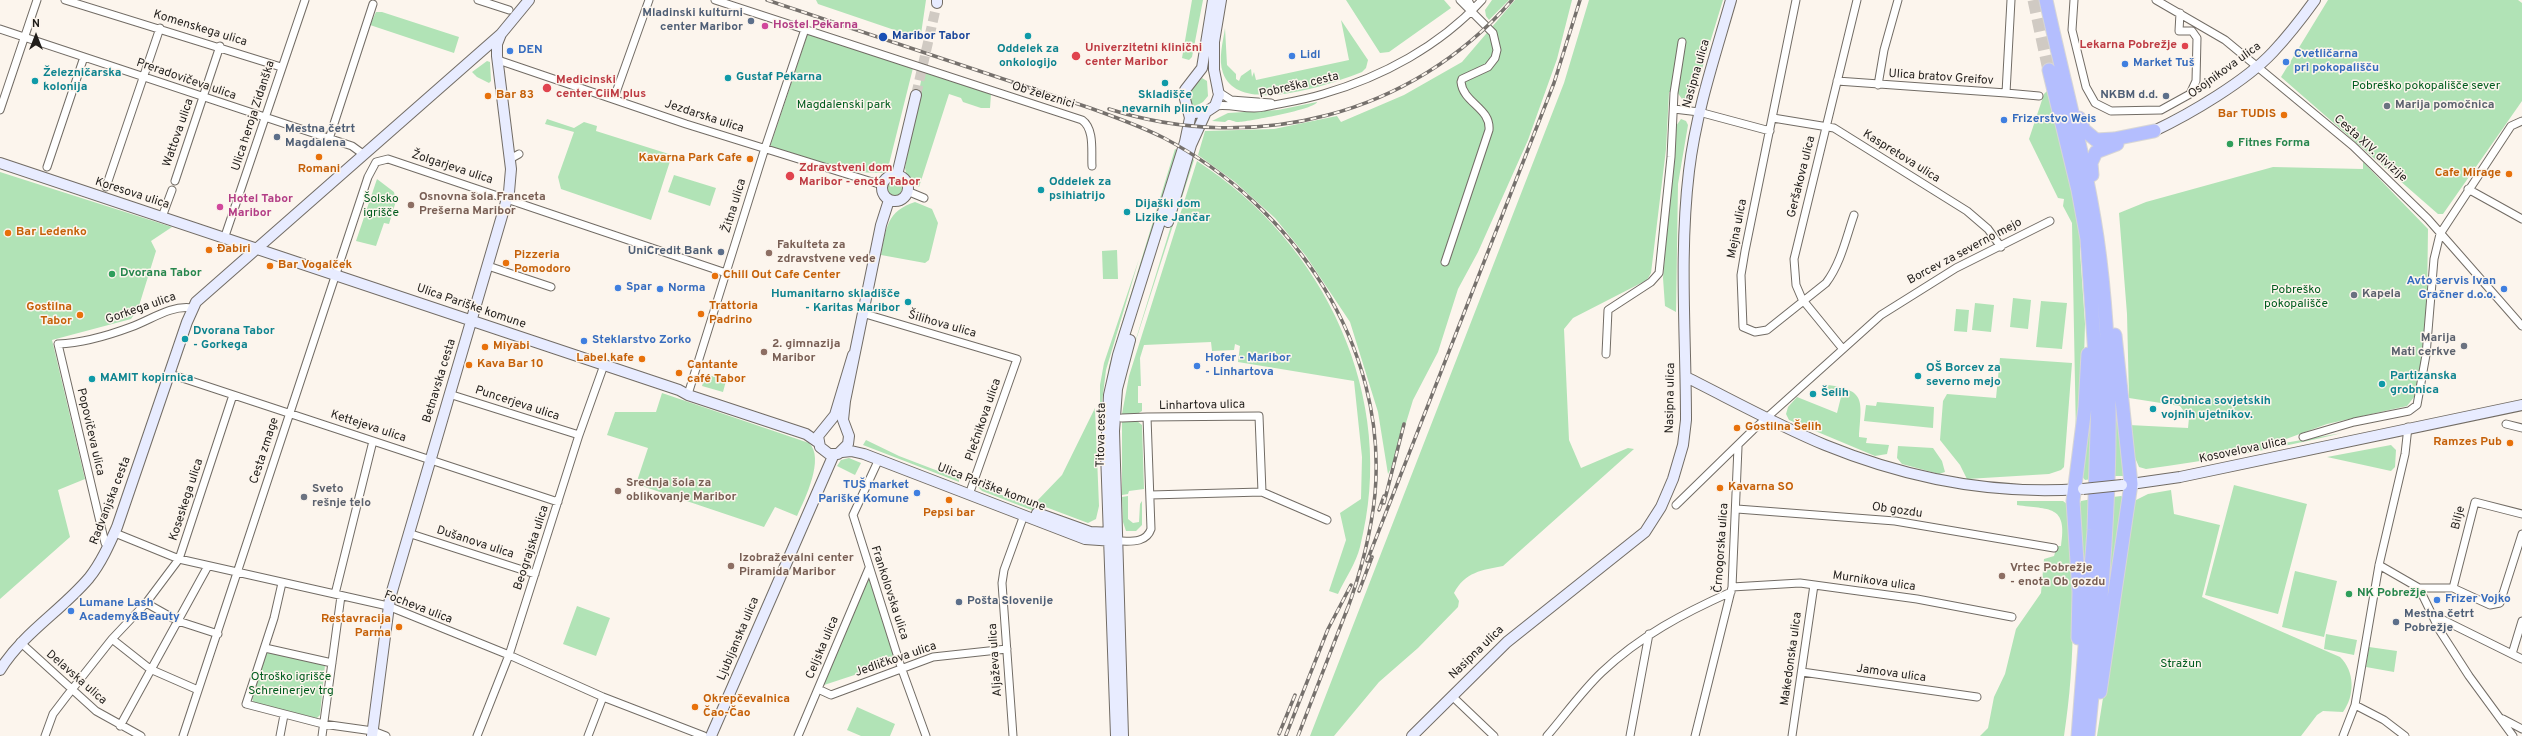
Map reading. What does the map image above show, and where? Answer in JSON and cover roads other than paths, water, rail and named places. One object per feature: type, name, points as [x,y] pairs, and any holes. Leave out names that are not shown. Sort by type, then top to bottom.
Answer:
[{"type":"highway","points":[[2046,0],[2069,94],[2089,189],[2104,301],[2109,400],[2107,529],[2085,735]]},
{"type":"highway","points":[[2049,70],[2078,190],[2087,239],[2092,312],[2098,434],[2094,530],[2084,679],[2085,735]]},
{"type":"highway","points":[[2069,94],[2084,130],[2091,138],[2102,140],[2154,131]]},
{"type":"highway","points":[[2089,189],[2093,181],[2092,158],[2096,152],[2154,131]]},
{"type":"highway","points":[[2085,735],[2097,711],[2105,662],[2126,485],[2114,322],[2104,301]]},
{"type":"highway","points":[[2084,679],[2078,661],[2078,489],[2085,407],[2088,326],[2092,312]]},
{"type":"street","points":[[0,110],[36,0]]},
{"type":"street","name":"Komenskega ulica","points":[[65,0],[220,46],[281,66]]},
{"type":"street","name":"Ulica heroja Zidanška","points":[[224,239],[281,66],[305,0]]},
{"type":"street","points":[[478,0],[509,10]]},
{"type":"street","points":[[501,34],[529,0]]},
{"type":"street","points":[[614,98],[649,0]]},
{"type":"street","points":[[715,0],[805,30]]},
{"type":"street","points":[[1198,112],[1185,99],[1186,90],[1203,73],[1209,58],[1213,0]]},
{"type":"street","points":[[1203,73],[1221,0]]},
{"type":"street","points":[[1460,0],[1464,6],[1473,10]]},
{"type":"street","points":[[1445,262],[1489,130],[1488,117],[1462,88],[1462,79],[1488,66],[1495,58],[1498,50],[1493,33],[1473,10],[1468,0]]},
{"type":"street","name":"Pobreška cesta","points":[[1215,106],[1263,107],[1322,95],[1382,72],[1438,38],[1473,10],[1482,0]]},
{"type":"street","name":"Nasipna ulica","points":[[1412,736],[1529,623],[1644,532],[1666,498],[1678,464],[1685,432],[1686,377],[1684,253],[1689,170],[1699,112],[1731,0]]},
{"type":"street","name":"Mejna ulica","points":[[1796,0],[1741,275],[1741,323],[1748,331],[1767,330],[1802,300]]},
{"type":"street","name":"Geršakova ulica","points":[[1842,348],[1802,300],[1796,285],[1794,259],[1857,0]]},
{"type":"street","name":"Ulica bratov Greifov","points":[[1878,85],[1884,50],[1898,0]]},
{"type":"street","name":"Ulica bratov Greifov","points":[[1837,81],[2006,93],[2011,0]]},
{"type":"street","points":[[2074,0],[2072,30],[2086,87],[2094,103],[2111,111],[2160,110],[2190,94],[2196,81],[2197,38],[2192,31],[2179,31],[2180,13]]},
{"type":"street","name":"Cesta XIV. divizije","points":[[2156,0],[2225,40],[2353,146],[2405,195],[2522,326]]},
{"type":"street","name":"Osojnikova ulica","points":[[2154,131],[2204,104],[2258,66],[2287,36],[2315,0]]},
{"type":"street","points":[[329,139],[373,4]]},
{"type":"street","points":[[106,187],[160,28]]},
{"type":"street","name":"Preradovičeva ulica","points":[[0,29],[352,146],[363,154]]},
{"type":"street","name":"Ob železnici","points":[[805,30],[1082,120],[1088,126],[1090,132],[1092,166]]},
{"type":"street","name":"Žitna ulica","points":[[690,391],[765,148],[805,30]]},
{"type":"street","name":"Gorkega ulica","points":[[58,344],[75,343],[131,327],[175,308],[192,308],[196,302],[384,135],[479,51],[501,34]]},
{"type":"street","name":"Betnavska cesta","points":[[372,733],[388,606],[408,533],[508,198],[515,157],[498,60],[497,44],[501,34]]},
{"type":"street","points":[[1606,354],[1608,310],[1651,282],[1659,273],[1674,109],[1674,93],[1682,42]]},
{"type":"street","name":"Wattova ulica","points":[[175,181],[220,46]]},
{"type":"street","points":[[47,167],[84,57]]},
{"type":"street","name":"Jezdarska ulica","points":[[498,60],[614,98],[686,124],[882,185]]},
{"type":"street","points":[[1203,73],[1217,89],[1231,100],[1274,104]]},
{"type":"street","points":[[1187,146],[1185,117],[1180,92],[1185,79],[1203,73]]},
{"type":"street","points":[[1198,112],[1215,106],[1217,89]]},
{"type":"street","points":[[1187,146],[1191,138],[1198,112],[1211,100],[1217,89]]},
{"type":"street","points":[[2006,93],[2039,96]]},
{"type":"street","points":[[897,176],[916,95]]},
{"type":"street","points":[[1674,109],[1699,112],[1770,131]]},
{"type":"street","name":"Kaspretova ulica","points":[[1773,118],[1818,127],[1826,126],[1834,128],[1967,211],[1988,229],[2001,247]]},
{"type":"street","name":"Kosovelova ulica","points":[[2304,437],[2354,422],[2409,411],[2417,405],[2426,355],[2434,260],[2440,234],[2468,189],[2512,126],[2522,121]]},
{"type":"street","name":"Titova cesta","points":[[1116,736],[1112,537],[1114,431],[1118,385],[1187,146]]},
{"type":"street","name":"Žolgarjeva ulica","points":[[336,275],[368,177],[376,162],[388,159],[508,198],[726,273]]},
{"type":"street","name":"Koresova ulica","points":[[0,163],[256,250]]},
{"type":"street","points":[[897,176],[906,181],[907,191],[901,199],[889,200],[882,192],[882,185],[889,177],[897,176]]},
{"type":"street","points":[[2468,189],[2522,219]]},
{"type":"street","points":[[162,217],[172,190]]},
{"type":"street","points":[[907,191],[924,198]]},
{"type":"street","points":[[820,446],[838,453],[848,444],[847,432],[840,412],[881,225],[889,200]]},
{"type":"street","points":[[1802,300],[1826,283],[1834,273],[1854,215]]},
{"type":"street","name":"Borcev za severno mejo","points":[[1767,418],[1842,348],[1881,315],[1911,294],[1956,268],[2001,247],[2050,221]]},
{"type":"street","name":"Ulica Pariške komune","points":[[256,250],[336,275],[678,390],[688,396],[806,434],[820,446]]},
{"type":"street","points":[[488,266],[551,287]]},
{"type":"street","name":"Cesta zmage","points":[[183,736],[336,275]]},
{"type":"street","name":"Radvanjska cesta","points":[[0,670],[20,642],[88,579],[109,545],[115,533],[192,308]]},
{"type":"street","name":"Šilihova ulica","points":[[862,314],[1017,359]]},
{"type":"street","name":"Popovičeva ulica","points":[[58,344],[101,530],[105,543],[109,545]]},
{"type":"street","name":"Plečnikova ulica","points":[[971,489],[1017,359]]},
{"type":"street","name":"Beograjska ulica","points":[[476,736],[509,655],[579,435],[604,365]]},
{"type":"street","name":"Kettejeva ulica","points":[[170,374],[558,502]]},
{"type":"street","points":[[1686,377],[1767,418],[1834,448],[1930,478],[2009,490],[2078,489]]},
{"type":"street","name":"Ulica Pariške komune","points":[[678,390],[690,391],[798,426],[826,426]]},
{"type":"street","name":"Puncerjeva ulica","points":[[450,394],[579,435]]},
{"type":"street","name":"Koseskega ulica","points":[[45,736],[53,714],[112,639],[146,603],[179,559],[233,395]]},
{"type":"street","name":"Kosovelova ulica","points":[[2078,489],[2126,485],[2180,477],[2408,427],[2522,405]]},
{"type":"street","points":[[808,513],[822,463],[818,436],[840,412]]},
{"type":"street","name":"Linhartova ulica","points":[[1112,537],[1128,541],[1142,540],[1150,533],[1147,417],[1259,416],[1262,492]]},
{"type":"street","points":[[1122,418],[1147,417]]},
{"type":"street","points":[[1676,505],[1767,418]]},
{"type":"street","points":[[826,426],[837,424],[847,432],[857,444],[870,451],[1077,528],[1112,537]]},
{"type":"street","points":[[2506,424],[2522,428]]},
{"type":"street","points":[[2343,736],[2355,705],[2379,565],[2405,454],[2408,427]]},
{"type":"street","points":[[322,736],[332,663],[338,595],[373,441]]},
{"type":"street","name":"Črnogorska ulica","points":[[1695,736],[1731,590],[1737,509],[1738,447]]},
{"type":"street","name":"Ulica Pariške komune","points":[[838,453],[857,452],[879,459],[1090,541],[1112,537]]},
{"type":"street","name":"Ljubljanska ulica","points":[[711,736],[808,513],[817,497],[829,465],[838,453]]},
{"type":"street","name":"Frankolovska ulica","points":[[879,459],[853,515],[901,667],[926,736]]},
{"type":"street","points":[[1150,495],[1262,492],[1327,520]]},
{"type":"street","name":"Bilje","points":[[2453,588],[2475,502],[2522,514]]},
{"type":"street","name":"Ob gozdu","points":[[1737,509],[1896,521],[2054,548]]},
{"type":"street","name":"Aljaževa ulica","points":[[1013,736],[1002,574],[1024,515]]},
{"type":"street","name":"Focheva ulica","points":[[115,533],[179,559],[388,606],[509,655],[603,697],[704,736]]},
{"type":"street","name":"Dušanova ulica","points":[[408,533],[534,574]]},
{"type":"street","points":[[2379,565],[2419,588],[2453,588],[2490,605],[2500,603],[2522,534]]},
{"type":"street","name":"Titova cesta","points":[[1112,537],[1123,736]]},
{"type":"street","points":[[120,726],[208,566]]},
{"type":"street","name":"Celjska ulica","points":[[798,736],[869,568]]},
{"type":"street","points":[[282,583],[265,648],[246,704],[284,715],[386,736]]},
{"type":"street","name":"Murnikova ulica","points":[[1731,590],[1789,583],[1917,599],[2012,617]]},
{"type":"street","name":"Makedonska ulica","points":[[1792,736],[1814,586]]},
{"type":"street","points":[[2419,588],[2431,614],[2469,676],[2513,736]]},
{"type":"street","points":[[1547,736],[1602,672],[1649,634],[1731,590]]},
{"type":"street","points":[[146,603],[178,621],[218,634]]},
{"type":"street","points":[[2431,614],[2522,659]]},
{"type":"street","points":[[2512,654],[2522,621]]},
{"type":"street","points":[[1630,736],[1649,634]]},
{"type":"street","points":[[112,639],[150,670],[198,690]]},
{"type":"street","name":"Delavska ulica","points":[[20,642],[96,711],[120,726],[141,736]]},
{"type":"street","points":[[265,648],[332,663]]},
{"type":"street","name":"Jedličkova ulica","points":[[818,689],[832,694],[901,667],[933,657],[1006,648]]},
{"type":"street","name":"Jamova ulica","points":[[1802,672],[1977,697]]},
{"type":"street","points":[[1452,696],[1494,736]]},
{"type":"street","points":[[588,736],[603,697]]},
{"type":"street","points":[[2355,705],[2384,720],[2405,736]]},
{"type":"street","points":[[280,736],[284,715]]},
{"type":"street","points":[[2501,718],[2522,729]]},
{"type":"tunnel","points":[[2034,0],[2049,70]]},
{"type":"tunnel","points":[[916,95],[937,3]]},
{"type":"railway","points":[[767,0],[1090,108],[1164,138],[1211,167],[1253,201],[1291,241],[1323,286],[1348,334],[1366,385],[1375,439],[1375,494],[1371,524],[1356,584],[1346,613]]},
{"type":"railway","points":[[1109,109],[1164,122],[1219,128],[1273,125],[1327,115],[1379,98],[1427,72],[1472,40],[1512,0]]},
{"type":"railway","points":[[1367,561],[1554,83],[1580,0]]},
{"type":"railway","points":[[1384,503],[1404,424]]},
{"type":"railway","points":[[1379,510],[1384,496]]},
{"type":"railway","points":[[1359,591],[1372,557]]},
{"type":"railway","points":[[1286,735],[1328,629],[1351,585]]},
{"type":"railway","points":[[1298,736],[1348,607]]},
{"type":"railway","points":[[1279,734],[1295,695]]},
{"type":"place","name":"Mladinski kulturni center Maribor","points":[[751,21]]},
{"type":"place","name":"Hostel Pekarna","points":[[765,26]]},
{"type":"place","name":"Oddelek za onkologijo","points":[[1028,36]]},
{"type":"place","name":"Maribor Tabor","points":[[883,37]]},
{"type":"place","name":"Lekarna Pobrežje","points":[[2185,46]]},
{"type":"place","name":"DEN","points":[[510,51]]},
{"type":"place","name":"Univerzitetni klinični center Maribor","points":[[1076,56]]},
{"type":"place","name":"Lidl","points":[[1292,56]]},
{"type":"place","name":"Cvetličarna pri pokopališču","points":[[2286,62]]},
{"type":"place","name":"Market Tuš","points":[[2125,64]]},
{"type":"place","name":"Gustaf Pekarna","points":[[728,78]]},
{"type":"place","name":"Železničarska kolonija","points":[[35,81]]},
{"type":"place","name":"Skladišče nevarnih plinov","points":[[1165,83]]},
{"type":"place","name":"Medicinski center CiiM plus","points":[[547,88]]},
{"type":"place","name":"Bar 83","points":[[488,96]]},
{"type":"place","name":"NKBM d.d.","points":[[2166,96]]},
{"type":"place","name":"Marija pomočnica","points":[[2387,106]]},
{"type":"place","name":"Bar TUDIS","points":[[2284,115]]},
{"type":"place","name":"Frizerstvo Weis","points":[[2004,120]]},
{"type":"place","name":"Mestna četrt Magdalena","points":[[277,137]]},
{"type":"place","name":"Fitnes Forma","points":[[2230,144]]},
{"type":"place","name":"Romani","points":[[319,157]]},
{"type":"place","name":"Kavarna Park Cafe","points":[[750,159]]},
{"type":"place","name":"Cafe Mirage","points":[[2509,174]]},
{"type":"place","name":"Zdravstveni dom Maribor - enota Tabor","points":[[790,176]]},
{"type":"place","name":"Oddelek za psihiatrijo","points":[[1041,190]]},
{"type":"place","name":"Osnovna šola Franceta Prešerna Maribor","points":[[411,205]]},
{"type":"place","name":"Hotel Tabor Maribor","points":[[220,207]]},
{"type":"place","name":"Dijaški dom Lizike Jančar","points":[[1127,212]]},
{"type":"place","name":"Bar Ledenko","points":[[8,233]]},
{"type":"place","name":"Đabiri","points":[[209,250]]},
{"type":"place","name":"UniCredit Bank","points":[[721,252]]},
{"type":"place","name":"Fakulteta za zdravstvene vede","points":[[769,253]]},
{"type":"place","name":"Pizzeria Pomodoro","points":[[506,263]]},
{"type":"place","name":"Bar Vogalček","points":[[270,266]]},
{"type":"place","name":"Dvorana Tabor","points":[[112,274]]},
{"type":"place","name":"Chill Out Cafe Center","points":[[715,276]]},
{"type":"place","name":"Spar","points":[[618,288]]},
{"type":"place","name":"Norma","points":[[660,289]]},
{"type":"place","name":"Avto servis Ivan Gračner d.o.o.","points":[[2504,289]]},
{"type":"place","name":"Kapela","points":[[2354,295]]},
{"type":"place","name":"Humanitarno skladišče - Karitas Maribor","points":[[908,302]]},
{"type":"place","name":"Trattoria Padrino","points":[[701,314]]},
{"type":"place","name":"Gostilna Tabor","points":[[80,315]]},
{"type":"place","name":"Dvorana Tabor - Gorkega","points":[[185,339]]},
{"type":"place","name":"Steklarstvo Zorko","points":[[584,341]]},
{"type":"place","name":"Marija Mati cerkve","points":[[2464,346]]},
{"type":"place","name":"Miyabi","points":[[485,347]]},
{"type":"place","name":"2. gimnazija Maribor","points":[[764,352]]},
{"type":"place","name":"Label kafe","points":[[642,359]]},
{"type":"place","name":"Kava Bar 10","points":[[469,365]]},
{"type":"place","name":"Hofer - Maribor - Linhartova","points":[[1197,366]]},
{"type":"place","name":"Cantante café Tabor","points":[[679,373]]},
{"type":"place","name":"OŠ Borcev za severno mejo","points":[[1918,376]]},
{"type":"place","name":"MAMIT kopirnica","points":[[92,379]]},
{"type":"place","name":"Partizanska grobnica","points":[[2382,384]]},
{"type":"place","name":"Šelih","points":[[1813,394]]},
{"type":"place","name":"Grobnica sovjetskih vojnih ujetnikov.","points":[[2153,409]]},
{"type":"place","name":"Gostilna Šelih","points":[[1737,428]]},
{"type":"place","name":"Ramzes Pub","points":[[2510,443]]},
{"type":"place","name":"Kavarna SO","points":[[1720,488]]},
{"type":"place","name":"Srednja šola za oblikovanje Maribor","points":[[618,491]]},
{"type":"place","name":"TUŠ market Pariške Komune","points":[[917,493]]},
{"type":"place","name":"Sveto rešnje telo","points":[[304,497]]},
{"type":"place","name":"Pepsi bar","points":[[949,500]]},
{"type":"place","name":"Izobraževalni center Piramida Maribor","points":[[731,566]]},
{"type":"place","name":"Vrtec Pobrežje - enota Ob gozdu","points":[[2002,576]]},
{"type":"place","name":"NK Pobrežje","points":[[2349,594]]},
{"type":"place","name":"Frizer Vojko","points":[[2437,600]]},
{"type":"place","name":"Pošta Slovenije","points":[[959,602]]},
{"type":"place","name":"Lumane Lash Academy&Beauty","points":[[71,611]]},
{"type":"place","name":"Mestna četrt Pobrežje","points":[[2396,622]]},
{"type":"place","name":"Restavracija Parma","points":[[399,627]]},
{"type":"place","name":"Okrepčevalnica Čao-Čao","points":[[695,707]]},
{"type":"park label","name":"Pobreško pokopališče sever","points":[[2426,87]]},
{"type":"park label","name":"Magdalenski park","points":[[844,106]]},
{"type":"park label","name":"Šolsko igrišče","points":[[381,207]]},
{"type":"park label","name":"Pobreško pokopališče","points":[[2296,298]]},
{"type":"park label","name":"Stražun","points":[[2181,665]]},
{"type":"park label","name":"Otroško igrišče Schreinerjev trg","points":[[291,685]]}]
